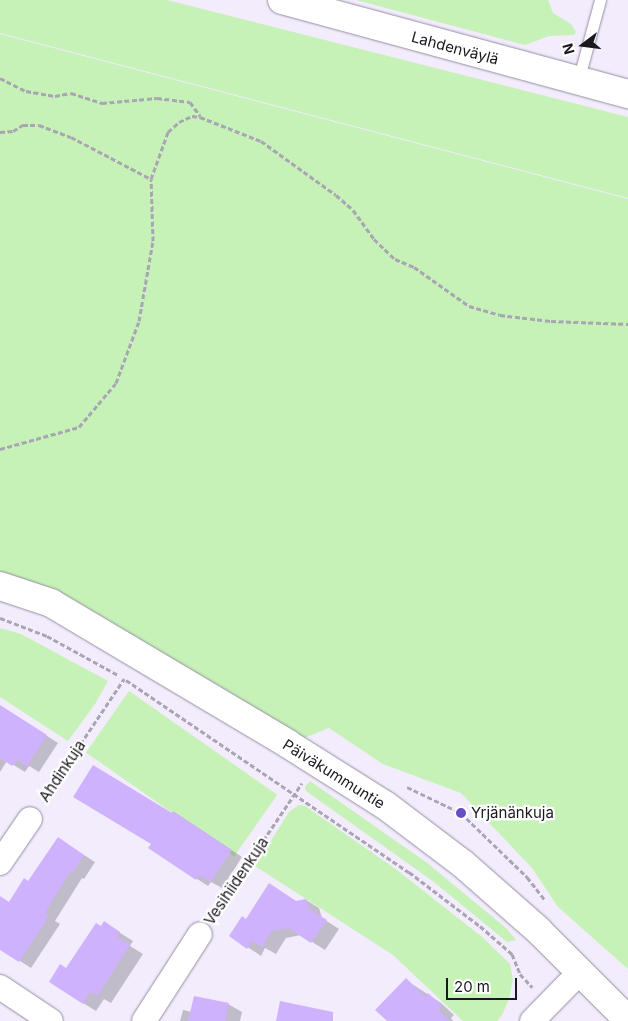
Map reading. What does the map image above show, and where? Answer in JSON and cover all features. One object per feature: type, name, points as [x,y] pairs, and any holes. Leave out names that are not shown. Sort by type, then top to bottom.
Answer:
[{"type":"main road","name":"Lahdenväylä","points":[[282,0],[628,94]]},
{"type":"main road","name":"Päiväkummuntie","points":[[0,586],[51,603],[316,761],[385,805],[463,864],[553,944],[579,974],[628,1020]]},
{"type":"street","points":[[0,863],[30,819]]},
{"type":"street","name":"Vesihiidenkuja","points":[[144,1021],[200,934]]},
{"type":"street","points":[[540,1013],[579,974]]},
{"type":"street","points":[[0,987],[51,1021]]},
{"type":"lane","points":[[578,81],[600,0]]},
{"type":"path","points":[[0,78],[26,91],[55,96],[71,93],[102,103],[157,98],[190,102],[200,117]]},
{"type":"path","points":[[0,449],[79,427],[116,383],[139,321],[153,241],[151,178],[168,132],[186,118],[200,117],[261,141],[299,167],[353,210],[374,239],[395,259],[414,268],[469,306],[500,315],[550,321],[628,324]]},
{"type":"path","points":[[0,132],[13,131],[23,125],[39,126],[71,137],[151,178]]},
{"type":"path","points":[[0,618],[47,636],[124,679],[409,872],[480,926],[512,954],[540,1013]]},
{"type":"path","name":"Ahdinkuja","points":[[30,819],[124,679]]},
{"type":"path","name":"Vesihiidenkuja","points":[[200,934],[316,761]]},
{"type":"green space","points":[[0,0],[167,0],[628,117],[628,198],[0,33]]},
{"type":"green space","points":[[356,0],[548,0],[553,13],[571,24],[576,32],[574,35],[549,36],[525,45]]},
{"type":"green space","points":[[0,34],[628,199],[628,969],[558,907],[532,868],[461,793],[383,764],[329,728],[288,744],[0,586]]},
{"type":"green space","points":[[0,628],[21,634],[108,681],[95,704],[68,741],[0,697]]},
{"type":"green space","points":[[129,691],[277,795],[234,856],[86,752]]},
{"type":"green space","points":[[310,781],[426,862],[506,928],[516,940],[507,942],[434,882],[306,791],[305,787]]},
{"type":"green space","points":[[299,805],[305,806],[397,870],[482,937],[510,964],[513,980],[509,999],[502,1015],[497,1021],[463,1021],[393,955],[255,866],[289,812]]},
{"type":"building","points":[[0,705],[47,735],[27,766],[17,760],[12,766],[0,758]]},
{"type":"building","points":[[93,765],[172,813],[173,811],[232,850],[210,882],[200,875],[196,880],[148,848],[151,844],[73,797]]},
{"type":"building","points":[[58,837],[84,855],[72,873],[70,872],[45,913],[49,916],[19,962],[0,950],[0,896],[9,902],[24,878],[28,881]]},
{"type":"building","points":[[269,883],[296,901],[306,899],[309,909],[327,920],[311,943],[288,928],[272,931],[262,947],[252,941],[247,949],[229,936],[242,916],[246,919]]},
{"type":"building","points":[[104,921],[120,932],[117,937],[130,945],[97,996],[90,992],[83,1004],[49,982],[60,964],[66,968],[96,923],[101,926]]},
{"type":"building","points":[[406,978],[425,997],[428,993],[442,1006],[438,1010],[450,1021],[387,1021],[375,1010]]},
{"type":"building","points":[[194,996],[229,1003],[225,1021],[188,1021]]},
{"type":"building","points":[[280,1001],[333,1012],[333,1021],[276,1021]]},
{"type":"place","name":"Yrjänänkuja","points":[[461,813]]}]
